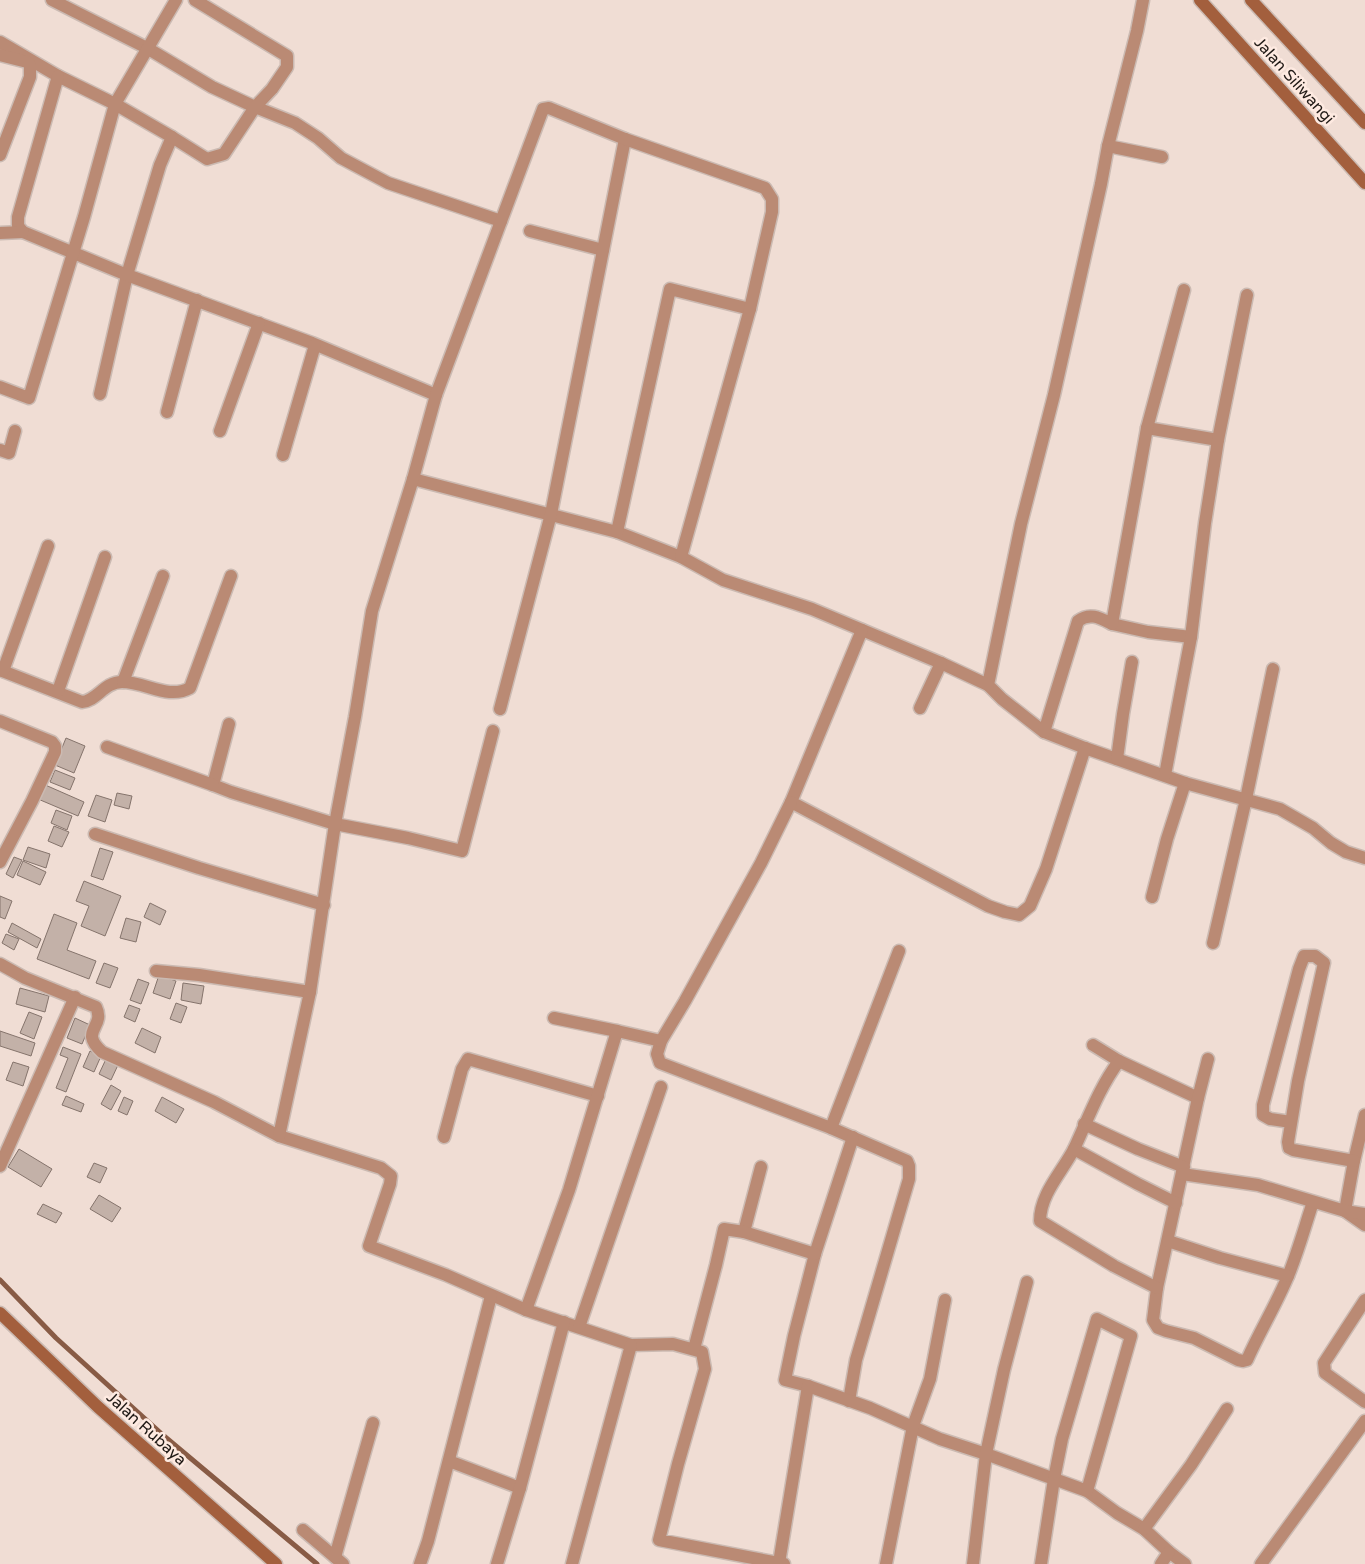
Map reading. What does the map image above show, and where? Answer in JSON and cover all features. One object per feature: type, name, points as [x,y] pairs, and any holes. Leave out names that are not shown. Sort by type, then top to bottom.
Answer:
[{"type":"main road","name":"Jalan Siliwangi","points":[[1200,0],[1365,183]]},
{"type":"main road","name":"Jalan Siliwangi","points":[[1251,0],[1365,123]]},
{"type":"main road","name":"Jalan Rubaya","points":[[0,1312],[98,1407],[276,1564]]},
{"type":"street","points":[[52,0],[147,48],[212,87],[294,124],[318,138],[341,158],[388,183],[500,220]]},
{"type":"street","points":[[0,386],[29,398],[73,254],[115,104],[176,0]]},
{"type":"street","points":[[0,42],[58,76],[115,104],[206,159],[214,158],[224,154],[255,107],[272,89],[287,67],[287,56],[195,0]]},
{"type":"street","points":[[988,685],[1021,524],[1054,395],[1108,146],[1143,0]]},
{"type":"street","points":[[0,55],[27,62],[30,68],[30,77],[0,155]]},
{"type":"street","points":[[23,232],[18,226],[18,217],[58,76]]},
{"type":"street","points":[[279,1136],[310,992],[335,824],[372,611],[413,479],[436,395],[543,109],[549,108],[625,140],[765,188],[772,199],[772,212],[750,309],[681,557]]},
{"type":"street","points":[[100,394],[127,275],[160,164],[172,137]]},
{"type":"street","points":[[500,708],[551,514],[625,140]]},
{"type":"street","points":[[1108,146],[1162,157]]},
{"type":"street","points":[[530,230],[603,250]]},
{"type":"street","points":[[0,233],[23,232],[127,275],[315,344],[436,395]]},
{"type":"street","points":[[617,532],[670,289],[750,309]]},
{"type":"street","points":[[1112,624],[1147,428],[1184,290]]},
{"type":"street","points":[[1165,775],[1191,637],[1205,523],[1218,440],[1247,295]]},
{"type":"street","points":[[167,412],[198,300]]},
{"type":"street","points":[[220,430],[259,323]]},
{"type":"street","points":[[283,456],[315,344]]},
{"type":"street","points":[[1147,428],[1218,440]]},
{"type":"street","points":[[0,450],[8,453],[15,431]]},
{"type":"street","points":[[413,479],[617,532],[681,557],[723,580],[812,609],[941,663],[988,685],[1002,699],[1044,732],[1185,783],[1280,808],[1313,828],[1331,843],[1346,852],[1365,858]]},
{"type":"street","points":[[48,546],[2,671],[58,691],[82,702],[88,702],[111,684],[123,682],[176,693],[190,688],[231,576]]},
{"type":"street","points":[[58,691],[105,557]]},
{"type":"street","points":[[123,682],[163,576]]},
{"type":"street","points":[[1044,732],[1078,621],[1084,616],[1095,616],[1112,624],[1148,632],[1191,637]]},
{"type":"street","points":[[849,1401],[856,1360],[892,1240],[910,1171],[907,1161],[831,1128],[660,1063],[657,1054],[661,1041],[761,863],[791,802],[862,630]]},
{"type":"street","points":[[1117,759],[1132,662]]},
{"type":"street","points":[[920,708],[941,663]]},
{"type":"street","points":[[1213,943],[1273,669]]},
{"type":"street","points":[[0,721],[52,742],[55,746],[55,752],[32,801],[0,861]]},
{"type":"street","points":[[213,785],[229,724]]},
{"type":"street","points":[[108,747],[231,792],[335,824],[462,851],[493,731]]},
{"type":"street","points":[[791,802],[988,906],[1019,915],[1024,913],[1030,906],[1046,868],[1085,748]]},
{"type":"street","points":[[1152,897],[1167,838],[1185,783]]},
{"type":"street","points":[[95,834],[199,868],[324,905]]},
{"type":"street","points":[[831,1128],[899,951]]},
{"type":"street","points":[[1291,1122],[1267,1118],[1263,1115],[1263,1105],[1304,956],[1315,956],[1324,963],[1291,1122],[1289,1148],[1354,1160]]},
{"type":"street","points":[[0,964],[26,978],[96,1006],[99,1016],[91,1038],[93,1044],[102,1052],[214,1102],[279,1136],[381,1168],[387,1172],[391,1176],[390,1184],[369,1246],[526,1310],[631,1345],[673,1344],[702,1352],[705,1369],[659,1540],[782,1564],[808,1386]]},
{"type":"street","points":[[156,971],[199,975],[310,992]]},
{"type":"street","points":[[0,1166],[75,997]]},
{"type":"street","points":[[554,1018],[661,1041]]},
{"type":"street","points":[[526,1310],[569,1190],[617,1031]]},
{"type":"street","points":[[1093,1045],[1119,1061],[1198,1098]]},
{"type":"street","points":[[444,1137],[464,1065],[468,1059],[598,1096]]},
{"type":"street","points":[[1208,1060],[1157,1288],[1153,1320],[1158,1328],[1194,1338],[1243,1361],[1247,1360],[1288,1276],[1313,1202]]},
{"type":"street","points":[[1119,1061],[1108,1075],[1074,1149],[1042,1203],[1040,1221],[1114,1266],[1157,1288]]},
{"type":"street","points":[[579,1327],[661,1087]]},
{"type":"street","points":[[1345,1211],[1354,1160],[1363,1132],[1365,1115]]},
{"type":"street","points":[[1084,1124],[1183,1171],[1258,1185],[1345,1211],[1365,1214]]},
{"type":"street","points":[[853,1138],[815,1254],[785,1380],[849,1401],[940,1439],[1087,1491],[1117,1513],[1144,1529],[1168,1552],[1185,1564]]},
{"type":"street","points":[[1074,1149],[1176,1203]]},
{"type":"street","points":[[744,1232],[761,1167]]},
{"type":"street","points":[[1345,1211],[1365,1225]]},
{"type":"street","points":[[694,1349],[724,1229],[744,1232],[815,1254]]},
{"type":"street","points":[[1168,1241],[1220,1258],[1288,1276]]},
{"type":"street","points":[[973,1564],[986,1454],[1004,1370],[1027,1282]]},
{"type":"street","points":[[420,1564],[428,1541],[484,1330],[491,1296]]},
{"type":"street","points":[[886,1564],[912,1426],[930,1379],[945,1300]]},
{"type":"street","points":[[1365,1300],[1324,1363],[1323,1368],[1324,1373],[1365,1402]]},
{"type":"street","points":[[1041,1564],[1054,1479],[1066,1422],[1097,1320],[1132,1336],[1087,1491]]},
{"type":"street","points":[[496,1564],[520,1488],[564,1322]]},
{"type":"street","points":[[572,1564],[631,1345]]},
{"type":"street","points":[[1144,1529],[1228,1410]]},
{"type":"street","points":[[1261,1564],[1365,1421]]},
{"type":"street","points":[[303,1530],[339,1560],[373,1423]]},
{"type":"street","points":[[449,1461],[520,1488]]},
{"type":"street","points":[[1161,1564],[1168,1552]]},
{"type":"building","points":[[66,738],[85,746],[74,773],[55,765]]},
{"type":"building","points":[[55,770],[75,778],[70,790],[50,782]]},
{"type":"building","points":[[43,784],[84,802],[78,816],[38,799]]},
{"type":"building","points":[[117,793],[132,796],[129,809],[114,805]]},
{"type":"building","points":[[96,795],[112,800],[105,822],[88,816]]},
{"type":"building","points":[[56,810],[72,816],[67,830],[51,823]]},
{"type":"building","points":[[54,826],[69,832],[62,847],[48,841]]},
{"type":"building","points":[[28,847],[50,854],[46,868],[23,860]]},
{"type":"building","points":[[100,848],[113,852],[103,880],[91,876]]},
{"type":"building","points":[[14,857],[22,860],[13,878],[6,874]]},
{"type":"building","points":[[23,861],[46,872],[40,885],[17,875]]},
{"type":"building","points":[[84,881],[121,896],[105,936],[81,926],[89,906],[76,901]]},
{"type":"building","points":[[0,896],[12,901],[5,919],[0,917]]},
{"type":"building","points":[[150,903],[166,911],[160,925],[144,917]]},
{"type":"building","points":[[54,914],[77,923],[67,950],[96,961],[89,979],[37,959]]},
{"type":"building","points":[[126,918],[141,922],[136,942],[120,938]]},
{"type":"building","points":[[12,923],[41,939],[37,948],[8,932]]},
{"type":"building","points":[[6,934],[19,939],[14,950],[2,943]]},
{"type":"building","points":[[104,963],[118,968],[110,988],[96,983]]},
{"type":"building","points":[[159,975],[176,981],[170,999],[153,993]]},
{"type":"building","points":[[138,979],[149,983],[141,1004],[130,1000]]},
{"type":"building","points":[[183,983],[204,986],[201,1004],[181,1000]]},
{"type":"building","points":[[20,988],[49,996],[45,1012],[16,1004]]},
{"type":"building","points":[[176,1003],[187,1007],[181,1023],[170,1019]]},
{"type":"building","points":[[129,1005],[140,1009],[135,1022],[124,1017]]},
{"type":"building","points":[[29,1012],[42,1017],[34,1039],[20,1033]]},
{"type":"building","points":[[75,1018],[90,1025],[82,1044],[67,1038]]},
{"type":"building","points":[[142,1028],[161,1037],[155,1053],[135,1043]]},
{"type":"building","points":[[0,1031],[35,1043],[31,1056],[0,1046]]},
{"type":"building","points":[[63,1047],[81,1054],[66,1092],[56,1088],[68,1058],[60,1055]]},
{"type":"building","points":[[90,1051],[101,1056],[94,1072],[83,1067]]},
{"type":"building","points":[[106,1059],[118,1065],[111,1080],[99,1074]]},
{"type":"building","points":[[13,1062],[29,1067],[23,1086],[6,1080]]},
{"type":"building","points":[[111,1085],[121,1091],[111,1110],[101,1104]]},
{"type":"building","points":[[66,1096],[84,1104],[81,1112],[62,1105]]},
{"type":"building","points":[[124,1097],[133,1101],[127,1115],[118,1111]]},
{"type":"building","points":[[162,1097],[184,1109],[176,1123],[155,1111]]},
{"type":"building","points":[[19,1149],[52,1169],[41,1187],[8,1167]]},
{"type":"building","points":[[94,1163],[107,1168],[100,1183],[87,1177]]},
{"type":"building","points":[[99,1195],[121,1208],[112,1222],[90,1209]]},
{"type":"building","points":[[43,1204],[62,1213],[56,1223],[37,1214]]},
{"type":"waterway","points":[[0,1280],[56,1338],[164,1436],[317,1564]]}]
